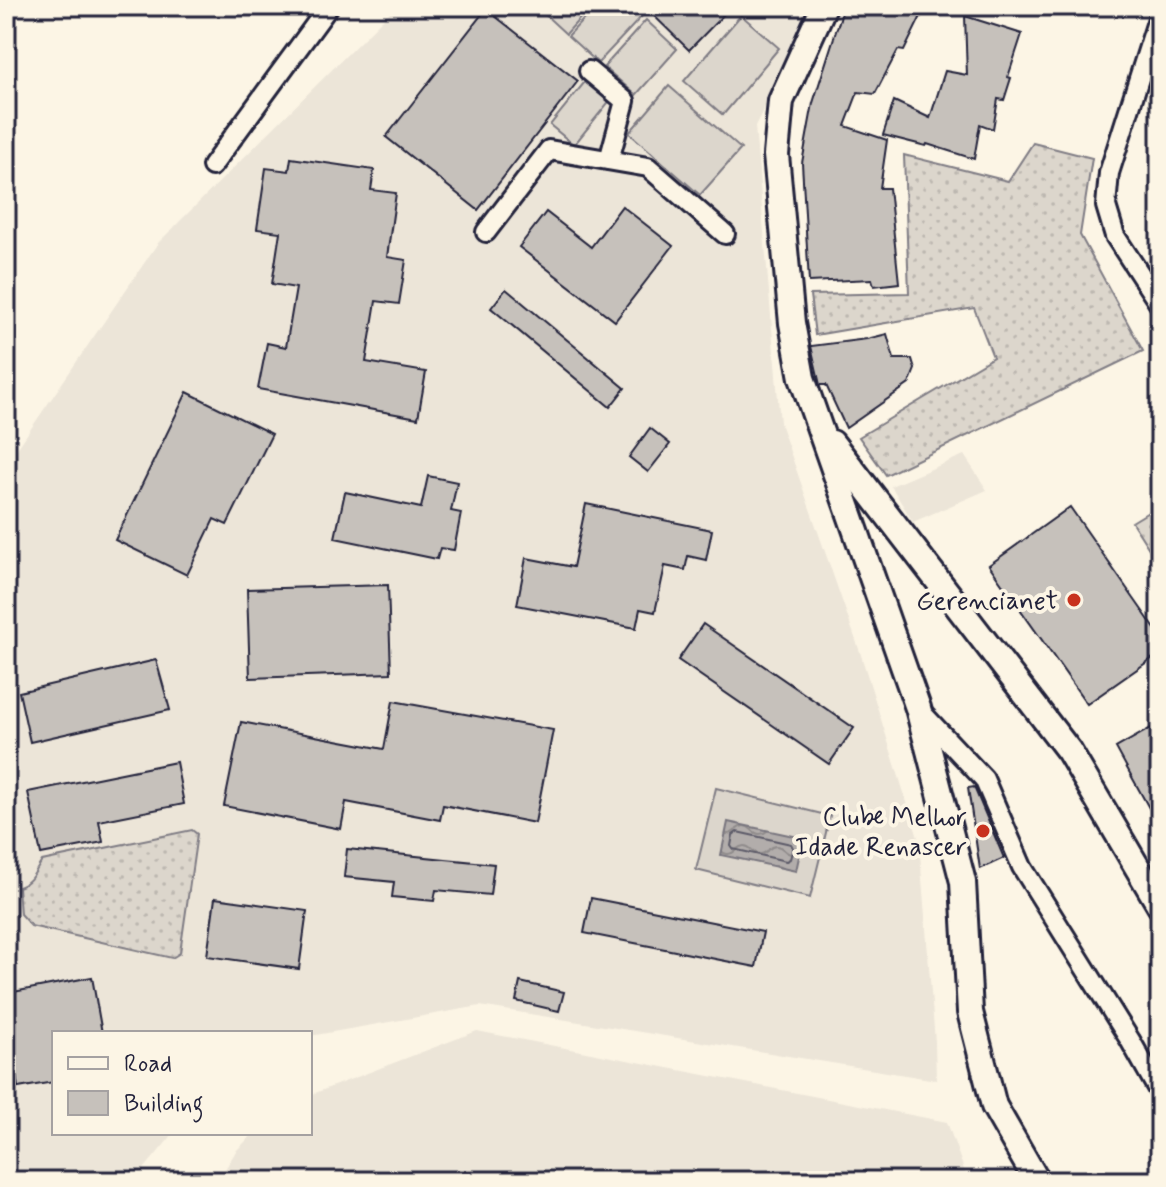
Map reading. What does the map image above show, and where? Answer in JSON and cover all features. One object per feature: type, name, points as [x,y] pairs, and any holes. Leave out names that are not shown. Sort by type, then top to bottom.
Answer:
[{"type":"street","points":[[212,166],[329,6]]},
{"type":"street","points":[[824,6],[781,101],[776,155],[792,323],[802,378],[918,708],[963,882],[970,1012],[994,1106],[1037,1181]]},
{"type":"street","points":[[1160,12],[1109,173],[1106,206],[1115,236],[1160,305]]},
{"type":"street","points":[[589,71],[625,101],[609,160]]},
{"type":"street","points":[[486,232],[549,150],[648,167],[725,234]]},
{"type":"street","points":[[819,425],[1069,751],[1160,906]]},
{"type":"street","points":[[918,708],[984,779],[1022,867],[1160,1093]]},
{"type":"shaded area","points":[[396,6],[816,6],[755,126],[780,423],[860,652],[919,841],[936,1080],[480,1006],[312,1036],[312,1031],[52,1031],[52,1135],[172,1135],[134,1181],[6,1181],[6,465],[158,243]]},
{"type":"shaded area","points":[[545,6],[591,6],[566,34],[541,11]]},
{"type":"shaded area","points":[[596,6],[634,6],[643,15],[598,63],[568,36]]},
{"type":"shaded area","points":[[741,15],[779,48],[723,115],[684,81]]},
{"type":"shaded area","points":[[646,20],[677,49],[636,95],[604,67]]},
{"type":"shaded area","points":[[588,78],[612,98],[574,145],[550,125]]},
{"type":"shaded area","points":[[669,86],[741,149],[700,195],[629,133]]},
{"type":"shaded area","points":[[1033,143],[1092,158],[1080,235],[1143,351],[886,475],[859,437],[993,357],[974,308],[815,335],[810,295],[909,293],[904,155],[1008,181]]},
{"type":"shaded area","points":[[964,455],[987,490],[913,522],[891,486]]},
{"type":"shaded area","points":[[1160,505],[1160,566],[1132,522]]},
{"type":"shaded area","points":[[716,788],[830,816],[810,898],[696,870]]},
{"type":"shaded area","points":[[192,830],[197,834],[180,953],[172,958],[31,926],[20,914],[18,887],[29,880],[42,861]]},
{"type":"shaded area","points":[[477,1031],[947,1122],[968,1181],[218,1181],[236,1151],[252,1135],[312,1135],[312,1094]]},
{"type":"water","points":[[728,822],[803,838],[796,871],[721,855]]},
{"type":"building","points":[[644,6],[732,6],[689,50]]},
{"type":"building","points":[[844,6],[926,6],[904,51],[898,50],[875,94],[858,92],[845,126],[887,140],[880,188],[889,188],[899,283],[874,286],[872,279],[809,282],[802,163],[813,103]]},
{"type":"building","points":[[486,9],[578,81],[478,210],[386,137]]},
{"type":"building","points":[[965,16],[1022,34],[1004,100],[998,99],[993,129],[980,124],[974,159],[927,144],[883,135],[894,101],[930,118],[945,71],[967,75]]},
{"type":"building","points":[[291,158],[374,170],[371,190],[396,193],[387,257],[406,260],[399,304],[376,301],[366,362],[426,372],[418,418],[258,389],[267,343],[286,347],[296,288],[272,284],[280,232],[257,229],[266,168],[289,171]]},
{"type":"building","points":[[622,206],[673,246],[615,321],[519,247],[546,212],[591,247]]},
{"type":"building","points":[[506,289],[625,388],[610,407],[491,308]]},
{"type":"building","points":[[887,334],[894,359],[912,359],[915,369],[909,384],[846,428],[826,385],[820,385],[811,346]]},
{"type":"building","points":[[187,392],[272,434],[227,525],[214,519],[187,575],[115,540]]},
{"type":"building","points":[[650,428],[670,444],[648,472],[629,457]]},
{"type":"building","points":[[428,476],[457,482],[451,511],[461,513],[454,550],[440,548],[437,559],[335,538],[345,492],[421,508]]},
{"type":"building","points":[[586,504],[712,530],[706,560],[688,556],[685,570],[665,566],[655,612],[640,609],[636,628],[517,605],[526,558],[573,567]]},
{"type":"building","name":"Gerencianet","points":[[1070,507],[1160,636],[1160,653],[1087,704],[989,565]]},
{"type":"building","points":[[388,585],[391,673],[250,678],[247,589]]},
{"type":"building","points":[[703,624],[854,728],[829,764],[678,660]]},
{"type":"building","points":[[156,660],[170,710],[30,742],[19,692]]},
{"type":"building","points":[[393,701],[553,730],[535,823],[443,805],[440,820],[346,802],[341,829],[224,806],[241,722],[384,749]]},
{"type":"building","points":[[1160,723],[1160,828],[1116,748]]},
{"type":"building","points":[[176,762],[184,804],[99,821],[103,842],[41,854],[28,792]]},
{"type":"building","name":"Clube Melhor Idade Renascer","points":[[974,787],[1004,858],[980,869],[968,788]]},
{"type":"building","points":[[347,849],[494,864],[490,895],[436,890],[434,901],[392,897],[394,882],[344,877]]},
{"type":"building","points":[[215,898],[307,911],[299,969],[207,956]]},
{"type":"building","points":[[591,898],[763,932],[756,967],[584,933]]},
{"type":"building","points":[[92,977],[102,1031],[52,1031],[52,1082],[18,1088],[16,1075],[6,1077],[8,993]]},
{"type":"building","points":[[520,982],[564,992],[559,1011],[516,1001]]},
{"type":"place","name":"Gerencianet","points":[[1074,600]]},
{"type":"place","name":"Clube Melhor Idade Renascer","points":[[983,831]]}]
